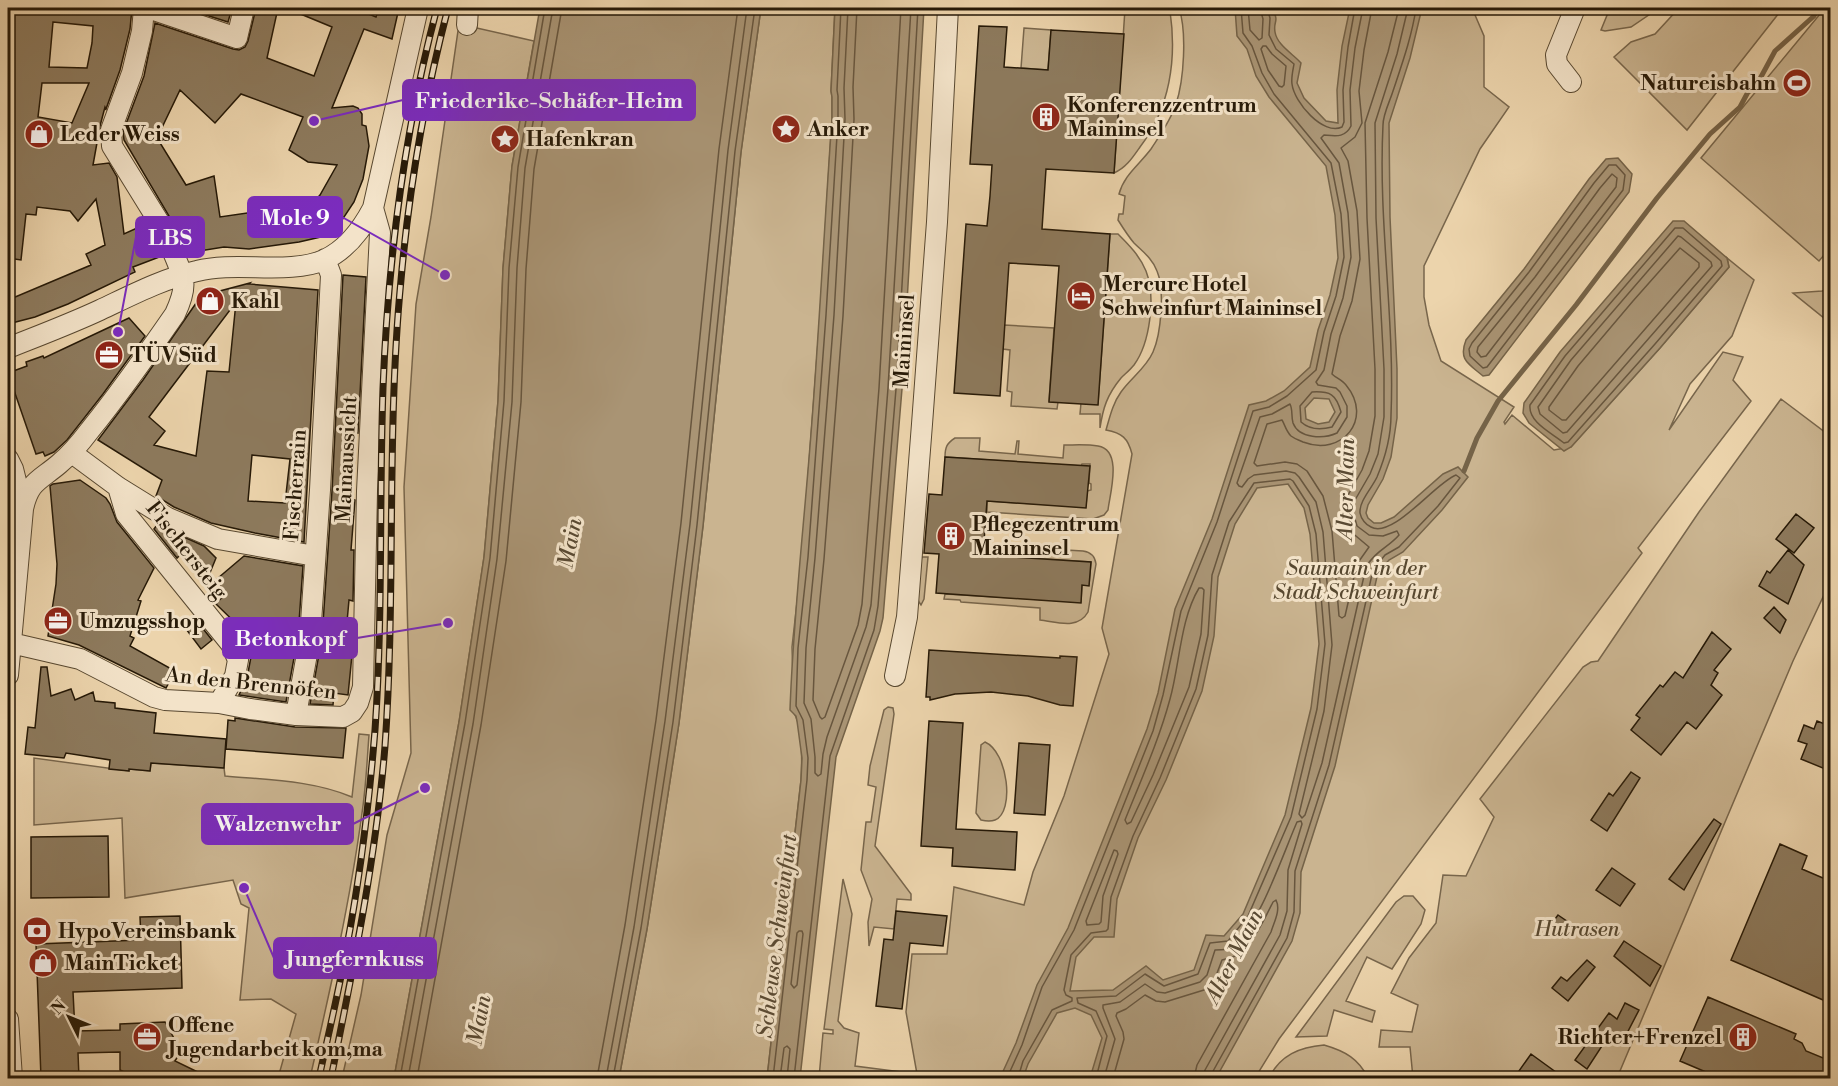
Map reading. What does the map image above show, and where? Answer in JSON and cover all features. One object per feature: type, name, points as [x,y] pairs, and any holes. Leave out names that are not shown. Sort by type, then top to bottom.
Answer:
[{"type":"street","points":[[159,222],[112,146],[111,130],[132,73],[146,8],[237,38],[244,8]]},
{"type":"street","points":[[8,348],[182,274],[218,268],[295,267],[325,259],[350,240],[373,208],[418,8]]},
{"type":"street","name":"Maininsel","points":[[895,676],[907,617],[937,222],[948,8]]},
{"type":"street","points":[[1571,82],[1557,64],[1556,55],[1575,8]]},
{"type":"street","name":"Mainaussicht","points":[[352,712],[363,687],[367,491],[380,233],[373,208]]},
{"type":"street","points":[[8,675],[26,497],[35,482],[72,453],[113,401],[175,314],[184,286],[173,252]]},
{"type":"street","name":"Fischerrain","points":[[296,715],[310,637],[320,490],[331,275],[325,259]]},
{"type":"street","name":"Fischersteig","points":[[72,453],[118,487],[168,518],[218,539],[315,555]]},
{"type":"street","points":[[8,459],[13,469],[23,509]]},
{"type":"street","name":"Fischersteig","points":[[118,487],[126,514],[231,644],[238,660],[235,676],[219,703]]},
{"type":"street","name":"An den Brennöfen","points":[[11,643],[80,659],[154,697],[165,700],[219,703],[296,715],[343,717],[352,712]]},
{"type":"street","points":[[8,1019],[12,1078]]},
{"type":"green space","points":[[761,8],[835,8],[832,118],[820,315],[802,557],[792,647],[794,713],[799,727],[801,745],[801,780],[767,1078],[619,1078],[647,929],[679,723],[703,526],[741,152]]},
{"type":"green space","points":[[1169,8],[1170,11],[1172,47],[1169,82],[1165,99],[1150,132],[1129,162],[1114,173],[1125,9]]},
{"type":"green space","name":"Saumain in der Stadt Schweinfurt","points":[[1179,8],[1472,8],[1484,36],[1484,87],[1509,107],[1480,149],[1424,266],[1424,297],[1429,325],[1441,361],[1514,407],[1504,422],[1505,424],[1512,415],[1554,450],[1571,447],[1729,267],[1727,258],[1754,280],[1732,336],[1690,384],[1669,430],[1723,352],[1743,357],[1733,380],[1751,401],[1638,548],[1642,553],[1279,1039],[1255,1078],[819,1078],[823,1033],[833,1034],[833,1030],[824,1029],[843,879],[852,914],[838,1021],[844,1028],[859,1033],[855,1066],[917,1074],[906,1012],[912,954],[947,954],[954,887],[1024,905],[1033,872],[1064,796],[1109,654],[1102,628],[1132,454],[1123,437],[1106,430],[1118,396],[1153,352],[1161,312],[1161,289],[1157,271],[1118,220],[1119,214],[1123,214],[1125,196],[1119,194],[1128,176],[1162,133],[1176,104],[1184,56]]},
{"type":"green space","points":[[1610,8],[1659,8],[1631,27],[1601,30]]},
{"type":"green space","points":[[1679,8],[1783,8],[1687,130],[1614,57],[1631,42],[1655,34]]},
{"type":"green space","name":"Natureisbahn","points":[[1825,8],[1830,8],[1830,248],[1819,261],[1701,158]]},
{"type":"green space","points":[[459,24],[534,41],[512,166],[503,268],[498,401],[484,557],[459,722],[394,1078],[342,1078],[361,995],[387,835],[411,753],[404,487],[416,304]]},
{"type":"green space","points":[[1024,28],[1051,30],[1048,70],[1021,68]]},
{"type":"green space","points":[[1110,234],[1118,234],[1141,260],[1149,282],[1151,306],[1150,319],[1140,356],[1116,384],[1109,396],[1100,428],[1100,414],[1080,414],[1081,403],[1098,404]]},
{"type":"green space","points":[[1830,289],[1830,315],[1824,318],[1793,293],[1822,291]]},
{"type":"green space","points":[[1004,325],[1054,328],[1049,401],[1058,402],[1057,409],[1011,406],[1012,392],[1007,391],[1010,350],[1003,349]]},
{"type":"green space","name":"Hutrasen","points":[[1781,399],[1826,433],[1830,448],[1830,582],[1793,661],[1617,1078],[1413,1078],[1410,1047],[1379,1047],[1381,1030],[1412,1032],[1418,1005],[1391,993],[1409,958],[1436,923],[1443,875],[1466,876],[1494,817],[1480,799],[1583,667],[1598,661],[1699,512]]},
{"type":"green space","points":[[955,438],[980,438],[979,451],[1015,454],[1017,441],[1019,441],[1018,454],[1063,458],[1064,445],[1094,445],[1106,449],[1113,464],[1108,510],[1104,515],[1093,519],[987,512],[987,501],[1086,507],[1087,491],[1091,490],[1090,464],[1081,466],[945,457],[947,446]]},
{"type":"green space","points":[[984,545],[1090,553],[1096,564],[1088,612],[1084,618],[1067,624],[1040,620],[1040,608],[944,599],[945,594],[1081,602],[1082,585],[1089,585],[1091,562],[984,555]]},
{"type":"green space","points":[[922,557],[928,557],[924,599],[921,605],[916,588]]},
{"type":"green space","points":[[888,707],[893,708],[894,714],[875,846],[911,894],[911,900],[897,899],[894,929],[874,927],[869,946],[868,922],[872,899],[861,870],[866,822],[871,822],[876,787],[868,785],[870,766],[884,710]]},
{"type":"green space","points":[[359,734],[369,735],[362,813],[346,913],[310,1078],[278,1078],[296,1014],[271,999],[240,1000],[249,908],[241,904],[233,880],[125,898],[122,818],[34,825],[34,758],[129,771],[129,769],[150,771],[151,763],[224,768],[225,776],[305,784],[352,797]]},
{"type":"green space","points":[[985,742],[999,757],[1004,769],[1007,794],[1001,815],[989,821],[981,820],[976,813],[981,745]]},
{"type":"green space","points":[[1404,896],[1413,896],[1425,910],[1421,924],[1392,969],[1367,957],[1346,1001],[1375,1011],[1372,1022],[1334,1010],[1327,1036],[1296,1037],[1396,902]]},
{"type":"green space","points":[[1324,1045],[1350,1057],[1368,1078],[1269,1078],[1285,1058],[1299,1050]]},
{"type":"water","name":"Main","points":[[540,8],[761,8],[741,152],[703,526],[679,723],[647,929],[619,1078],[394,1078],[459,722],[484,557],[498,401],[503,268],[512,166]]},
{"type":"water","points":[[835,8],[924,8],[902,389],[883,618],[836,757],[800,1078],[767,1078],[801,780],[802,758],[797,721],[796,716],[790,710],[791,677],[819,323],[832,118]]},
{"type":"water","name":"Alter Main","points":[[1235,8],[1272,8],[1276,16],[1276,37],[1301,63],[1297,83],[1304,98],[1326,121],[1338,123],[1337,90],[1342,46],[1350,8],[1422,8],[1410,58],[1389,123],[1397,418],[1391,457],[1366,513],[1374,523],[1381,523],[1394,517],[1443,474],[1458,467],[1468,477],[1442,510],[1403,552],[1389,560],[1378,572],[1335,766],[1301,872],[1300,913],[1292,941],[1216,1078],[1090,1078],[1102,1038],[1091,1015],[1075,1008],[1057,1013],[1028,1064],[1023,1078],[1000,1078],[1016,1043],[1037,985],[1068,928],[1147,729],[1158,693],[1175,609],[1212,519],[1249,405],[1266,401],[1284,391],[1310,367],[1318,330],[1330,295],[1338,258],[1335,215],[1326,166],[1269,97],[1256,76],[1247,49],[1237,36]],"holes":[[[1314,398],[1329,399],[1335,412],[1329,422],[1318,424],[1306,419],[1305,408]],[[1288,484],[1304,508],[1310,534],[1319,644],[1311,708],[1285,815],[1243,914],[1224,936],[1206,935],[1194,970],[1163,980],[1146,966],[1113,990],[1070,991],[1076,957],[1094,937],[1114,937],[1117,899],[1138,838],[1166,780],[1202,691],[1214,636],[1218,577],[1235,524],[1257,488]]]},
{"type":"water","points":[[1618,158],[1632,174],[1629,192],[1489,375],[1483,376],[1469,365],[1464,357],[1466,340],[1524,269],[1589,179],[1606,159]]},
{"type":"water","points":[[1673,221],[1684,221],[1727,258],[1729,267],[1660,348],[1571,447],[1564,451],[1529,423],[1523,413],[1524,403],[1560,352]]},
{"type":"building","points":[[14,8],[132,8],[130,29],[120,70],[106,109],[105,107],[93,165],[109,163],[117,177],[124,234],[146,224],[153,232],[160,234],[169,228],[171,222],[169,216],[124,140],[123,132],[144,76],[155,23],[239,50],[245,47],[248,41],[256,8],[278,8],[267,58],[314,76],[332,27],[286,8],[354,8],[376,17],[379,8],[399,8],[392,39],[364,29],[332,108],[353,106],[358,108],[362,114],[362,125],[366,126],[369,146],[363,179],[354,202],[342,220],[325,236],[249,249],[224,247],[187,253],[180,242],[169,241],[163,245],[162,256],[133,267],[135,272],[68,304],[35,317],[8,324],[8,300],[91,265],[86,254],[105,245],[96,199],[78,221],[70,211],[37,207],[36,215],[26,214],[21,260],[8,258],[8,72]],"holes":[[[53,22],[93,26],[87,68],[49,67]],[[42,83],[89,83],[72,123],[38,117]],[[180,90],[215,123],[241,94],[303,117],[289,150],[308,162],[337,165],[320,195],[309,207],[284,220],[283,208],[220,217],[214,176],[186,185],[157,138]]]},
{"type":"building","points":[[184,8],[232,8],[228,22]]},
{"type":"building","points":[[979,26],[1007,27],[1004,67],[1048,70],[1051,30],[1124,34],[1114,173],[1046,169],[1042,229],[1110,234],[1098,405],[1049,402],[1059,266],[1009,263],[1000,396],[954,393],[966,224],[987,226],[990,196],[992,165],[970,164]]},
{"type":"building","points":[[343,275],[366,277],[358,433],[354,432],[350,499],[355,500],[351,550],[354,550],[353,601],[349,600],[345,644],[352,644],[352,655],[348,695],[334,693],[333,705],[310,704],[322,638]]},
{"type":"building","points":[[250,283],[318,290],[304,542],[211,523],[174,507],[156,496],[162,480],[98,440],[201,296]],"holes":[[[236,302],[229,372],[207,371],[196,456],[154,445],[165,431],[149,417]],[[252,455],[290,459],[285,503],[248,501]]]},
{"type":"building","points":[[129,318],[145,336],[67,440],[54,452],[45,456],[43,452],[36,454],[8,373],[27,366],[26,362],[43,356],[44,358]]},
{"type":"building","name":"Pflegezentrum Maininsel","points":[[945,457],[1090,466],[1086,508],[987,501],[983,555],[1091,562],[1089,586],[1082,585],[1081,603],[936,593],[939,554],[924,553],[929,494],[942,495]]},
{"type":"building","points":[[80,480],[106,498],[117,522],[154,568],[138,600],[141,601],[130,636],[134,638],[130,646],[175,671],[166,688],[79,645],[48,636],[57,564],[50,486]]},
{"type":"building","points":[[1796,514],[1814,528],[1794,553],[1776,539]]},
{"type":"building","points":[[157,525],[204,546],[216,558],[207,580],[181,554],[177,558],[154,529]]},
{"type":"building","points":[[1788,550],[1804,565],[1788,604],[1759,586],[1767,571],[1770,573]]},
{"type":"building","points":[[244,556],[303,566],[298,636],[286,702],[239,695],[247,678],[254,641],[216,604],[223,596],[211,584]]},
{"type":"building","points":[[1774,607],[1786,620],[1780,633],[1764,618]]},
{"type":"building","points":[[197,621],[212,640],[201,649],[186,629]]},
{"type":"building","points":[[1712,632],[1731,649],[1714,670],[1718,673],[1711,685],[1722,695],[1696,729],[1687,722],[1661,755],[1631,730],[1640,718],[1636,715],[1660,685],[1663,687],[1675,672],[1683,678]]},
{"type":"building","points":[[929,650],[1060,658],[1060,656],[1077,657],[1073,706],[1060,705],[1028,696],[991,692],[955,694],[930,700],[930,697],[926,697]]},
{"type":"building","points":[[41,667],[47,667],[51,696],[71,689],[75,700],[93,692],[95,701],[115,703],[115,708],[156,713],[154,733],[226,739],[224,768],[151,763],[150,771],[129,769],[129,771],[109,769],[110,760],[66,753],[64,758],[25,754],[28,727],[35,728]]},
{"type":"building","points":[[235,718],[295,727],[346,728],[343,758],[226,749],[228,720],[235,721]]},
{"type":"building","points":[[929,721],[963,723],[956,829],[1017,832],[1015,870],[952,866],[953,848],[921,846]]},
{"type":"building","points":[[1817,721],[1830,726],[1830,771],[1801,759],[1807,744],[1798,741],[1804,725],[1814,729]]},
{"type":"building","points":[[1019,743],[1050,745],[1045,815],[1014,813]]},
{"type":"building","points":[[1631,772],[1640,778],[1607,831],[1591,820],[1609,793],[1613,796]]},
{"type":"building","points":[[1714,819],[1721,824],[1684,890],[1669,879]]},
{"type":"building","points":[[108,836],[109,897],[31,898],[31,837]]},
{"type":"building","points":[[1780,844],[1807,856],[1802,869],[1830,881],[1830,1003],[1731,960]]},
{"type":"building","points":[[1612,868],[1635,884],[1620,906],[1596,890]]},
{"type":"building","points":[[896,911],[947,916],[943,946],[910,943],[902,1009],[876,1006],[884,939],[893,940]]},
{"type":"building","points":[[1558,915],[1571,924],[1562,936],[1549,927]]},
{"type":"building","points":[[180,916],[182,988],[73,992],[75,1031],[120,1030],[120,1024],[165,1022],[181,1051],[175,1061],[210,1078],[137,1078],[120,1070],[120,1052],[78,1053],[79,1078],[41,1078],[36,944],[141,940],[140,917]]},
{"type":"building","points":[[1624,941],[1661,966],[1650,986],[1614,956]]},
{"type":"building","points":[[1587,960],[1595,967],[1568,1001],[1552,988],[1561,977],[1567,981]]},
{"type":"building","name":"Richter+Frenzel","points":[[1708,997],[1796,1034],[1794,1039],[1802,1043],[1806,1051],[1823,1058],[1830,1055],[1830,1078],[1720,1078],[1680,1061]]},
{"type":"building","points":[[1625,1003],[1639,1010],[1624,1039],[1611,1032],[1587,1069],[1575,1060],[1609,1013],[1617,1019]]},
{"type":"building","points":[[1531,1054],[1564,1078],[1514,1078]]},
{"type":"waterway","points":[[1464,471],[1477,438],[1498,401],[1576,305],[1657,198],[1710,134],[1740,107],[1748,92],[1755,88],[1775,51],[1814,16],[1818,8]]},
{"type":"tunnel","points":[[159,222],[173,252]]},
{"type":"railway","points":[[319,1078],[351,924],[367,813],[377,688],[383,388],[389,292],[407,149],[415,102],[437,8]]},
{"type":"railway","points":[[331,1078],[363,913],[381,788],[390,630],[396,338],[408,211],[432,75],[448,8]]},
{"type":"place","name":"Natureisbahn","points":[[1797,83]]},
{"type":"place","name":"Konferenzzentrum Maininsel","points":[[1046,117]]},
{"type":"place","name":"Friederike-Schäfer-Heim","points":[[314,121]]},
{"type":"place","name":"Anker","points":[[786,129]]},
{"type":"place","name":"Leder Weiss","points":[[39,134]]},
{"type":"place","name":"Hafenkran","points":[[505,139]]},
{"type":"place","name":"Mole 9","points":[[445,275]]},
{"type":"place","name":"Mercure Hotel Schweinfurt Maininsel","points":[[1081,296]]},
{"type":"place","name":"Kahl","points":[[210,301]]},
{"type":"place","name":"LBS","points":[[118,332]]},
{"type":"place","name":"TÜV Süd","points":[[109,355]]},
{"type":"place","name":"Pflegezentrum Maininsel","points":[[951,536]]},
{"type":"place","name":"Umzugsshop","points":[[58,621]]},
{"type":"place","name":"Betonkopf","points":[[448,623]]},
{"type":"place","name":"Walzenwehr","points":[[425,788]]},
{"type":"place","name":"Jungfernkuss","points":[[244,888]]},
{"type":"place","name":"HypoVereinsbank","points":[[37,931]]},
{"type":"place","name":"MainTicket","points":[[43,963]]},
{"type":"place","name":"Offene Jugendarbeit kom,ma","points":[[147,1037]]},
{"type":"place","name":"Richter+Frenzel","points":[[1743,1037]]},
{"type":"water label","name":"Schleuse Schweinfurt","points":[[776,936]]}]
